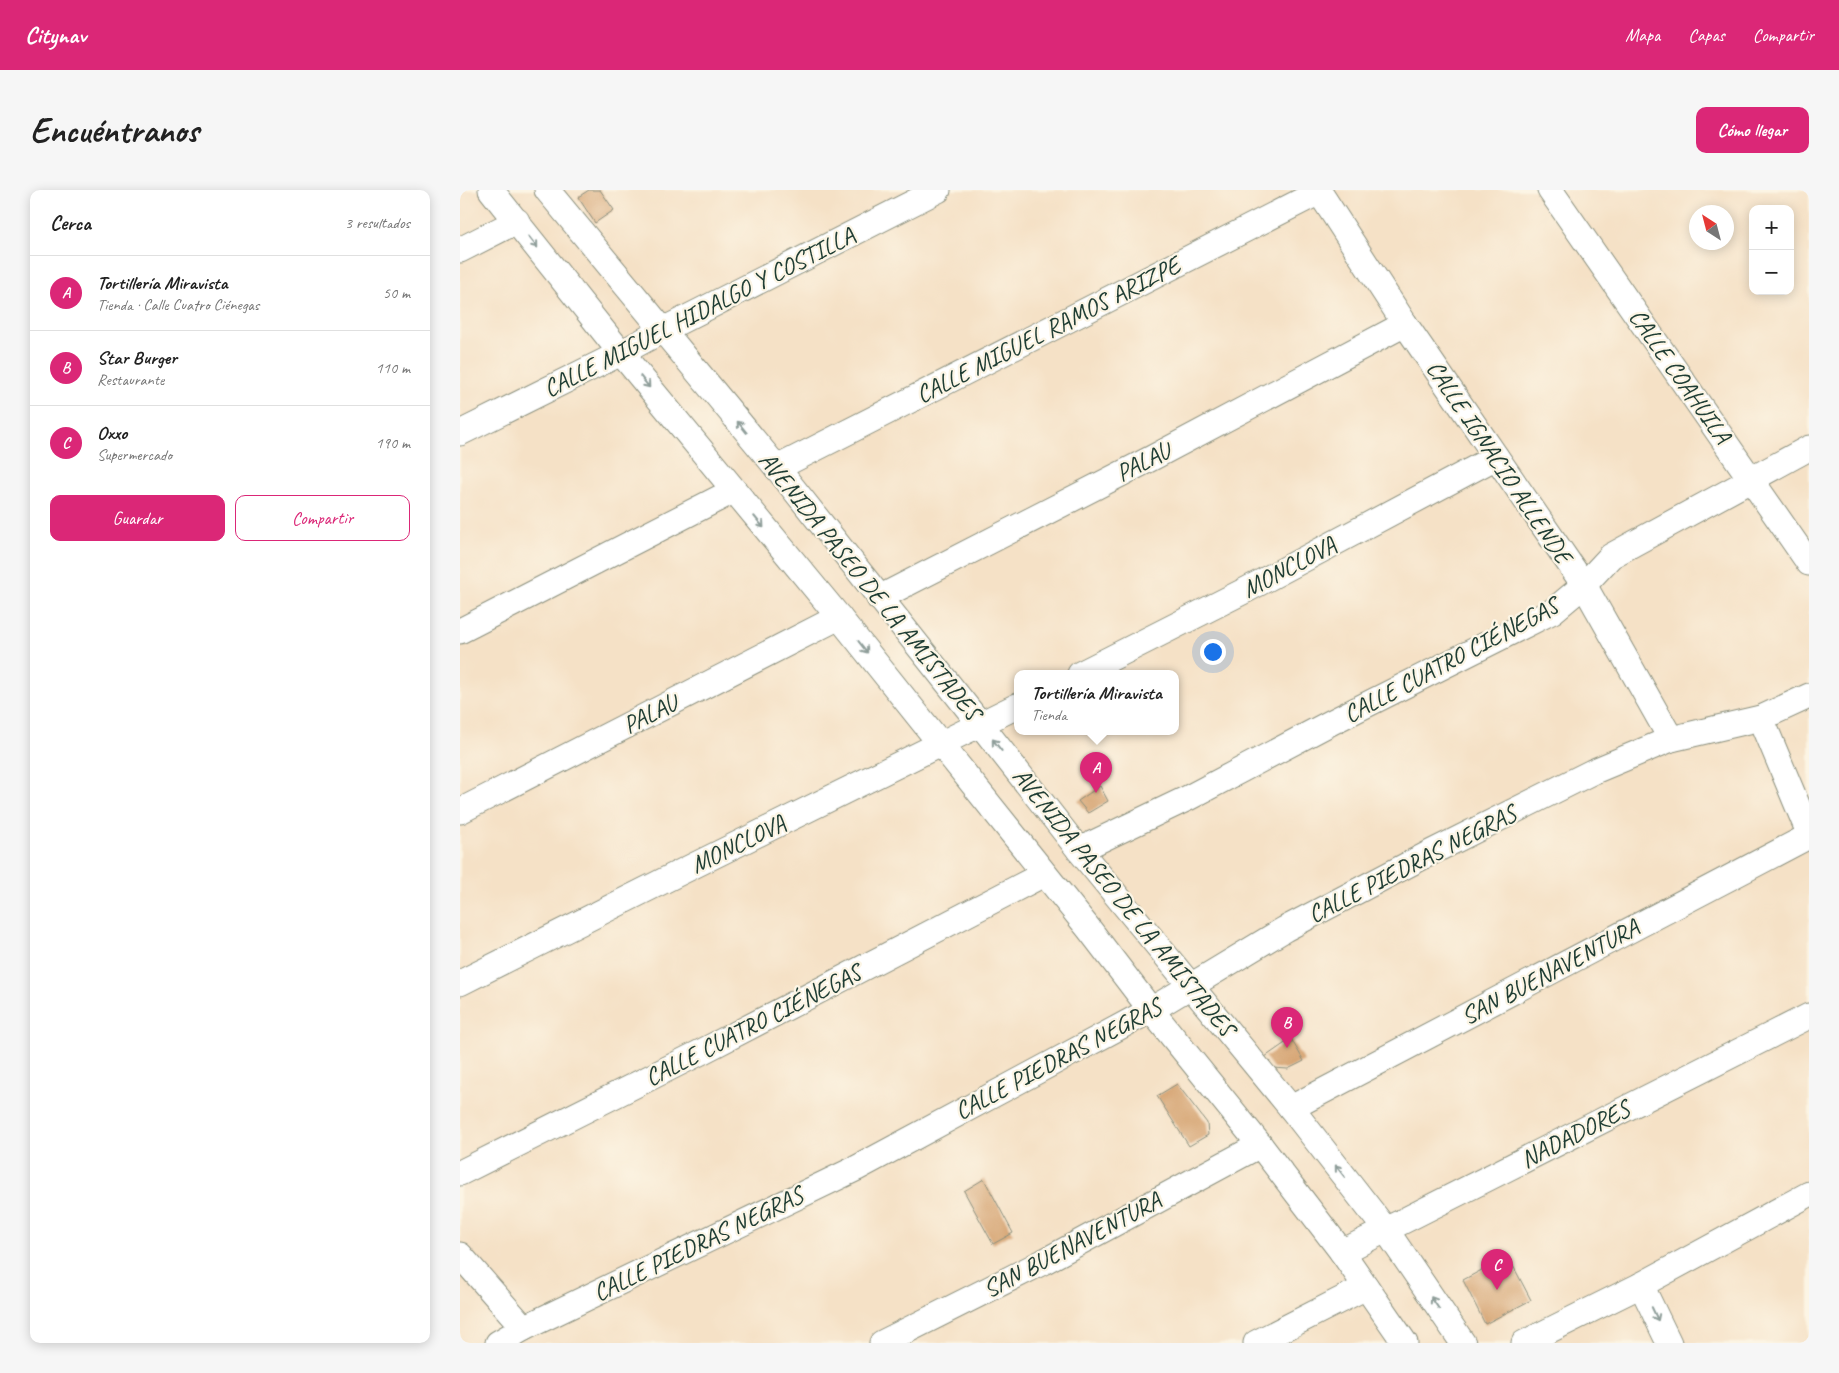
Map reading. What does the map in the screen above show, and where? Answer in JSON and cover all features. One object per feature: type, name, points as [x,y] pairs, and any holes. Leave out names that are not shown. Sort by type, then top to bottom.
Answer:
[{"type":"street","name":"AVENIDA PASEO DE LA AMISTADES","points":[[491,190],[733,491],[839,617],[1089,929],[1342,1252],[1405,1343]]},
{"type":"street","name":"AVENIDA PASEO DE LA AMISTADES","points":[[547,190],[777,468],[1079,850],[1290,1108],[1386,1230],[1463,1343]]},
{"type":"street","name":"CALLE MIGUEL HIDALGO Y COSTILLA","points":[[460,432],[621,353],[938,190]]},
{"type":"street","name":"CALLE COAHUILA","points":[[1550,190],[1809,563]]},
{"type":"street","name":"CALLE IGNACIO ALLENDE","points":[[1318,191],[1405,324],[1584,585],[1671,739]]},
{"type":"street","name":"CALLE MIGUEL RAMOS ARIZPE","points":[[777,468],[1318,191]]},
{"type":"street","points":[[460,250],[517,221]]},
{"type":"street","name":"PALAU","points":[[879,598],[1152,458],[1405,324]]},
{"type":"street","name":"CALLE CUATRO CIÉNEGAS","points":[[1079,850],[1188,798],[1332,722],[1552,611],[1584,585],[1611,556],[1809,448]]},
{"type":"street","name":"MONCLOVA","points":[[1088,670],[1248,589],[1496,457]]},
{"type":"street","points":[[460,631],[733,491]]},
{"type":"street","name":"PALAU","points":[[460,810],[839,617]]},
{"type":"street","name":"CALLE PIEDRAS NEGRAS","points":[[498,1343],[524,1328],[857,1168],[1151,1010],[1285,929],[1423,856],[1592,772],[1671,739],[1761,718],[1809,696]]},
{"type":"street","name":"MONCLOVA","points":[[460,984],[679,873],[1014,708]]},
{"type":"street","points":[[1761,718],[1809,835]]},
{"type":"street","name":"SAN BUENAVENTURA","points":[[1290,1108],[1809,835]]},
{"type":"street","name":"CALLE CUATRO CIÉNEGAS","points":[[460,1173],[703,1051],[1044,874]]},
{"type":"street","name":"NADADORES","points":[[1342,1252],[1809,1016]]},
{"type":"street","name":"SAN BUENAVENTURA","points":[[882,1343],[1043,1262],[1260,1146]]},
{"type":"street","points":[[1524,1343],[1641,1285],[1809,1194]]},
{"type":"street","points":[[460,1255],[524,1328]]},
{"type":"street","points":[[1641,1285],[1668,1343]]},
{"type":"street","points":[[1256,1343],[1366,1287]]},
{"type":"building","points":[[589,190],[600,190],[614,210],[595,223],[578,197]]},
{"type":"building","points":[[1100,786],[1108,801],[1088,813],[1078,801]]},
{"type":"building","points":[[1291,1039],[1304,1061],[1288,1069],[1273,1068],[1265,1057]]},
{"type":"building","points":[[1177,1084],[1207,1123],[1208,1135],[1189,1146],[1157,1096]]},
{"type":"building","points":[[984,1179],[1013,1233],[993,1244],[964,1191]]},
{"type":"building","points":[[1508,1256],[1531,1300],[1485,1324],[1463,1280]]},
{"type":"place","name":"Tortillería Miravista","points":[[1096,793]]},
{"type":"place","name":"Star Burger","points":[[1287,1048]]},
{"type":"place","name":"Oxxo","points":[[1497,1290]]}]
